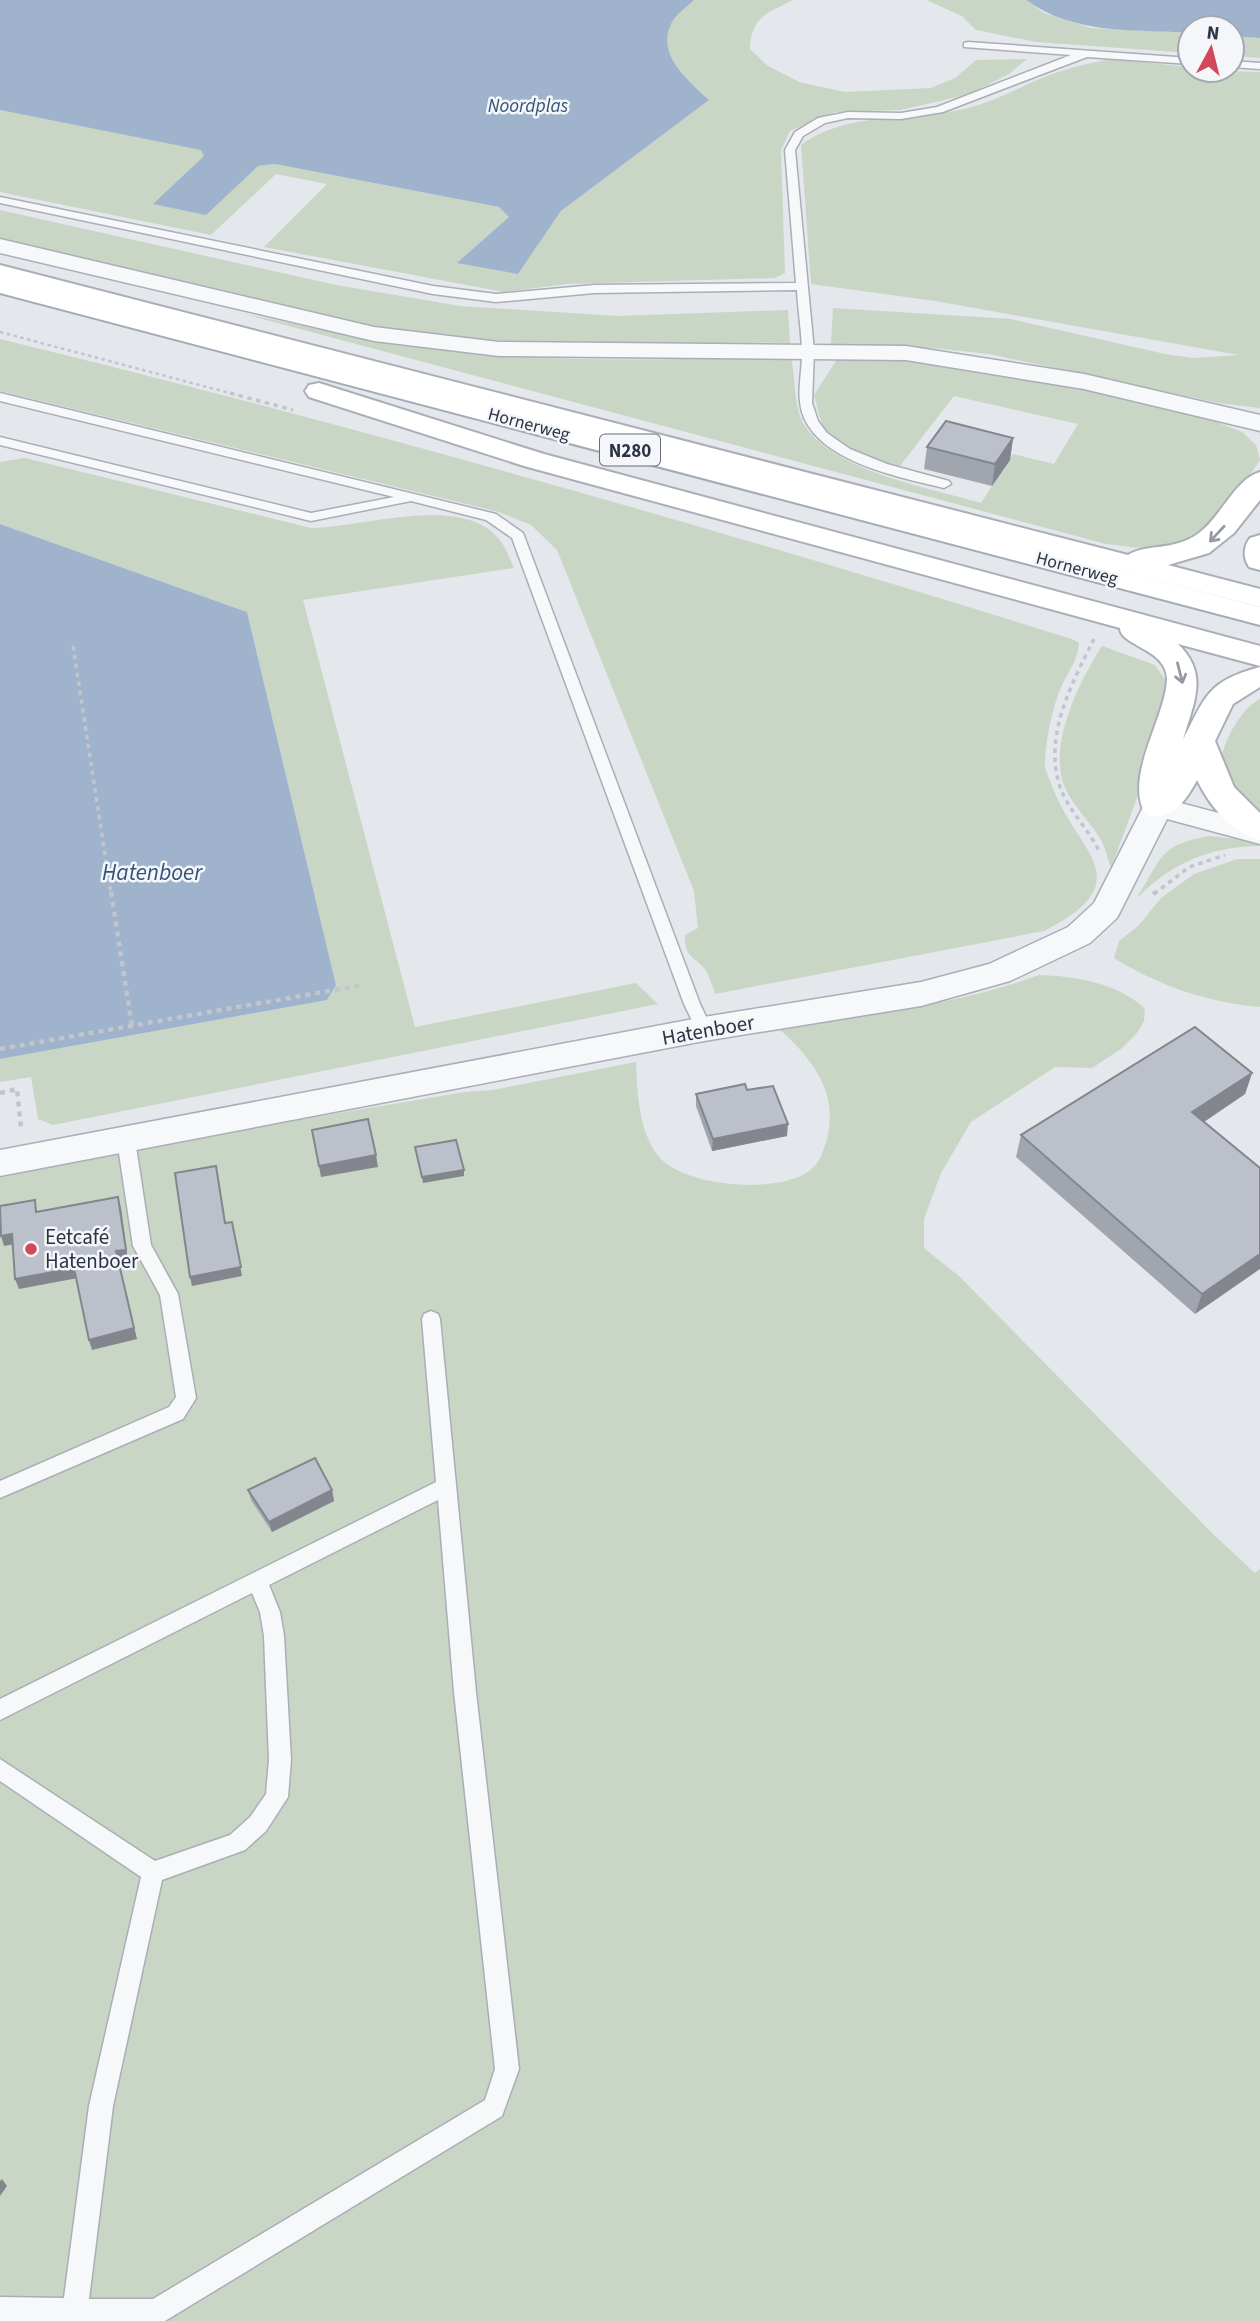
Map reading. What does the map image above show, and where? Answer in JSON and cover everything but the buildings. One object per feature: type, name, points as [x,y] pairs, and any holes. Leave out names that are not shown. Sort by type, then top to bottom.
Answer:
[{"type":"main road","name":"Hornerweg","points":[[0,272],[1260,598]]},
{"type":"main road","name":"Hornerweg","points":[[0,285],[1260,617]]},
{"type":"main road","name":"Hornerweg","points":[[0,309],[561,451],[1260,637]]},
{"type":"main road","name":"Hornerweg","points":[[319,391],[534,460],[1091,623],[1260,656]]},
{"type":"main road","points":[[1113,559],[1167,558],[1202,547],[1214,539],[1260,481]]},
{"type":"main road","points":[[1260,544],[1260,561]]},
{"type":"main road","points":[[1091,623],[1153,638],[1171,652],[1181,667],[1183,690],[1156,782],[1158,807]]},
{"type":"main road","points":[[1158,807],[1176,788],[1220,698],[1241,682],[1260,677]]},
{"type":"main road","points":[[1199,741],[1212,780],[1222,799],[1260,831]]},
{"type":"street","points":[[0,246],[374,334],[499,349],[906,353],[956,358],[1092,383],[1260,422]]},
{"type":"street","points":[[1158,807],[1260,831]]},
{"type":"street","name":"Hatenboer","points":[[0,1163],[704,1030],[921,994],[999,973],[1079,935],[1106,910],[1132,895],[1158,807]]},
{"type":"lane","points":[[968,45],[1176,60]]},
{"type":"lane","points":[[944,484],[882,467],[845,452],[823,436],[812,422],[806,403],[808,351],[790,150],[799,134],[822,120],[848,115],[901,116],[939,110],[1087,53]]},
{"type":"lane","points":[[0,200],[433,290],[496,299],[594,289],[802,286]]},
{"type":"lane","points":[[0,397],[491,517],[517,536],[704,1030]]},
{"type":"lane","points":[[0,441],[311,517],[413,498]]},
{"type":"lane","points":[[0,455],[35,450]]},
{"type":"lane","points":[[0,1490],[176,1413],[186,1398],[169,1294],[142,1247],[126,1140]]},
{"type":"lane","points":[[0,2310],[76,2317],[156,2312],[494,2108],[507,2068],[465,1692],[431,1319]]},
{"type":"lane","points":[[0,1710],[446,1486]]},
{"type":"lane","points":[[153,1872],[237,1843],[258,1824],[277,1797],[280,1760],[274,1636],[270,1612],[257,1581]]},
{"type":"lane","points":[[0,1769],[153,1872]]},
{"type":"lane","points":[[76,2317],[101,2106],[153,1872]]},
{"type":"path","points":[[1091,623],[1058,730],[1053,768],[1062,794],[1132,895],[1189,867],[1232,854]]},
{"type":"path","points":[[73,646],[132,1026]]},
{"type":"path","points":[[0,1049],[363,985]]},
{"type":"path","points":[[0,1093],[17,1089],[21,1132]]},
{"type":"green space","points":[[694,0],[793,0],[762,17],[753,30],[750,49],[768,66],[799,82],[845,92],[931,88],[955,78],[976,60],[1027,59],[1009,74],[970,94],[901,110],[835,112],[790,131],[781,150],[785,273],[775,278],[567,284],[504,292],[264,247],[327,184],[276,174],[211,235],[0,192],[0,110],[201,149],[205,156],[205,215],[258,166],[275,164],[499,207],[509,216],[518,274],[561,211],[709,100],[677,66],[668,47],[667,36],[671,24]]},
{"type":"green space","points":[[926,0],[1026,0],[1044,13],[1091,28],[1176,32],[1176,52],[1036,42],[976,30],[962,16]]},
{"type":"green space","points":[[1246,37],[1260,38],[1260,58],[1246,57]]},
{"type":"green space","points":[[1110,59],[1176,66],[1176,84],[1246,84],[1246,72],[1260,72],[1260,408],[1219,403],[989,354],[933,348],[831,344],[833,308],[1011,319],[1165,354],[1193,358],[1239,355],[935,301],[811,284],[801,145],[821,133],[864,121],[956,111],[978,105],[1077,66]]},
{"type":"green space","points":[[0,210],[336,285],[460,306],[618,316],[788,310],[790,343],[601,344],[507,341],[461,338],[362,324],[258,302],[0,238]]},
{"type":"green space","points":[[240,313],[385,341],[478,354],[568,359],[791,357],[801,418],[819,442],[861,467],[981,503],[1013,454],[1054,464],[1078,424],[954,396],[900,466],[880,461],[848,448],[831,436],[822,424],[814,395],[839,356],[955,365],[1118,395],[1206,418],[1242,432],[1256,445],[1260,460],[1214,522],[1190,540],[1160,548],[1106,544]]},
{"type":"green space","points":[[0,339],[539,481],[1072,639],[1079,643],[1078,649],[1055,705],[1045,766],[1063,809],[1094,864],[1097,880],[1091,896],[1074,913],[1044,931],[715,994],[707,972],[689,953],[685,943],[685,935],[698,928],[694,891],[557,550],[531,525],[499,512],[0,391]]},
{"type":"green space","points":[[25,458],[311,528],[440,515],[465,519],[486,527],[502,543],[514,568],[303,600],[415,1027],[636,983],[658,1004],[53,1125],[38,1119],[31,1077],[0,1082],[0,1059],[327,1000],[336,985],[247,612],[0,524],[0,462]]},
{"type":"green space","points":[[1102,646],[1155,665],[1166,681],[1168,700],[1149,765],[1111,868],[1102,842],[1069,795],[1060,771],[1060,753],[1068,715],[1084,677]]},
{"type":"green space","points":[[1260,699],[1260,816],[1219,771],[1223,751],[1232,730],[1245,711]]},
{"type":"green space","points":[[1210,836],[1253,841],[1260,846],[1224,849],[1193,859],[1164,875],[1137,898],[1163,855],[1180,844]]},
{"type":"green space","points":[[1237,859],[1260,859],[1260,1007],[1184,991],[1114,958],[1119,941],[1138,926],[1161,898],[1194,874]]},
{"type":"green space","points":[[1039,975],[1081,979],[1109,987],[1145,1009],[1144,1021],[1137,1033],[1121,1049],[1092,1068],[1055,1067],[971,1122],[941,1173],[924,1219],[924,1248],[960,1277],[1214,1535],[1255,1573],[1260,1569],[1260,2321],[0,2321],[0,1178],[152,1144],[465,1092],[493,1090],[636,1062],[644,1126],[661,1159],[691,1176],[712,1181],[756,1185],[777,1183],[795,1178],[816,1164],[827,1139],[830,1122],[826,1092],[820,1078],[802,1052],[779,1029],[943,1002]]},
{"type":"water","name":"Noordplas","points":[[0,0],[694,0],[671,24],[668,47],[671,57],[684,76],[709,100],[561,211],[518,274],[457,263],[509,217],[499,207],[275,164],[258,166],[206,215],[153,204],[204,156],[201,150],[0,110]]},
{"type":"water","points":[[1026,0],[1260,0],[1260,38],[1246,37],[1246,14],[1176,14],[1176,32],[1084,25],[1044,11]]},
{"type":"water","name":"Hatenboer","points":[[0,524],[247,612],[336,985],[327,1000],[0,1059]]},
{"type":"place","name":"Eetcafé Hatenboer","points":[[31,1249]]}]
